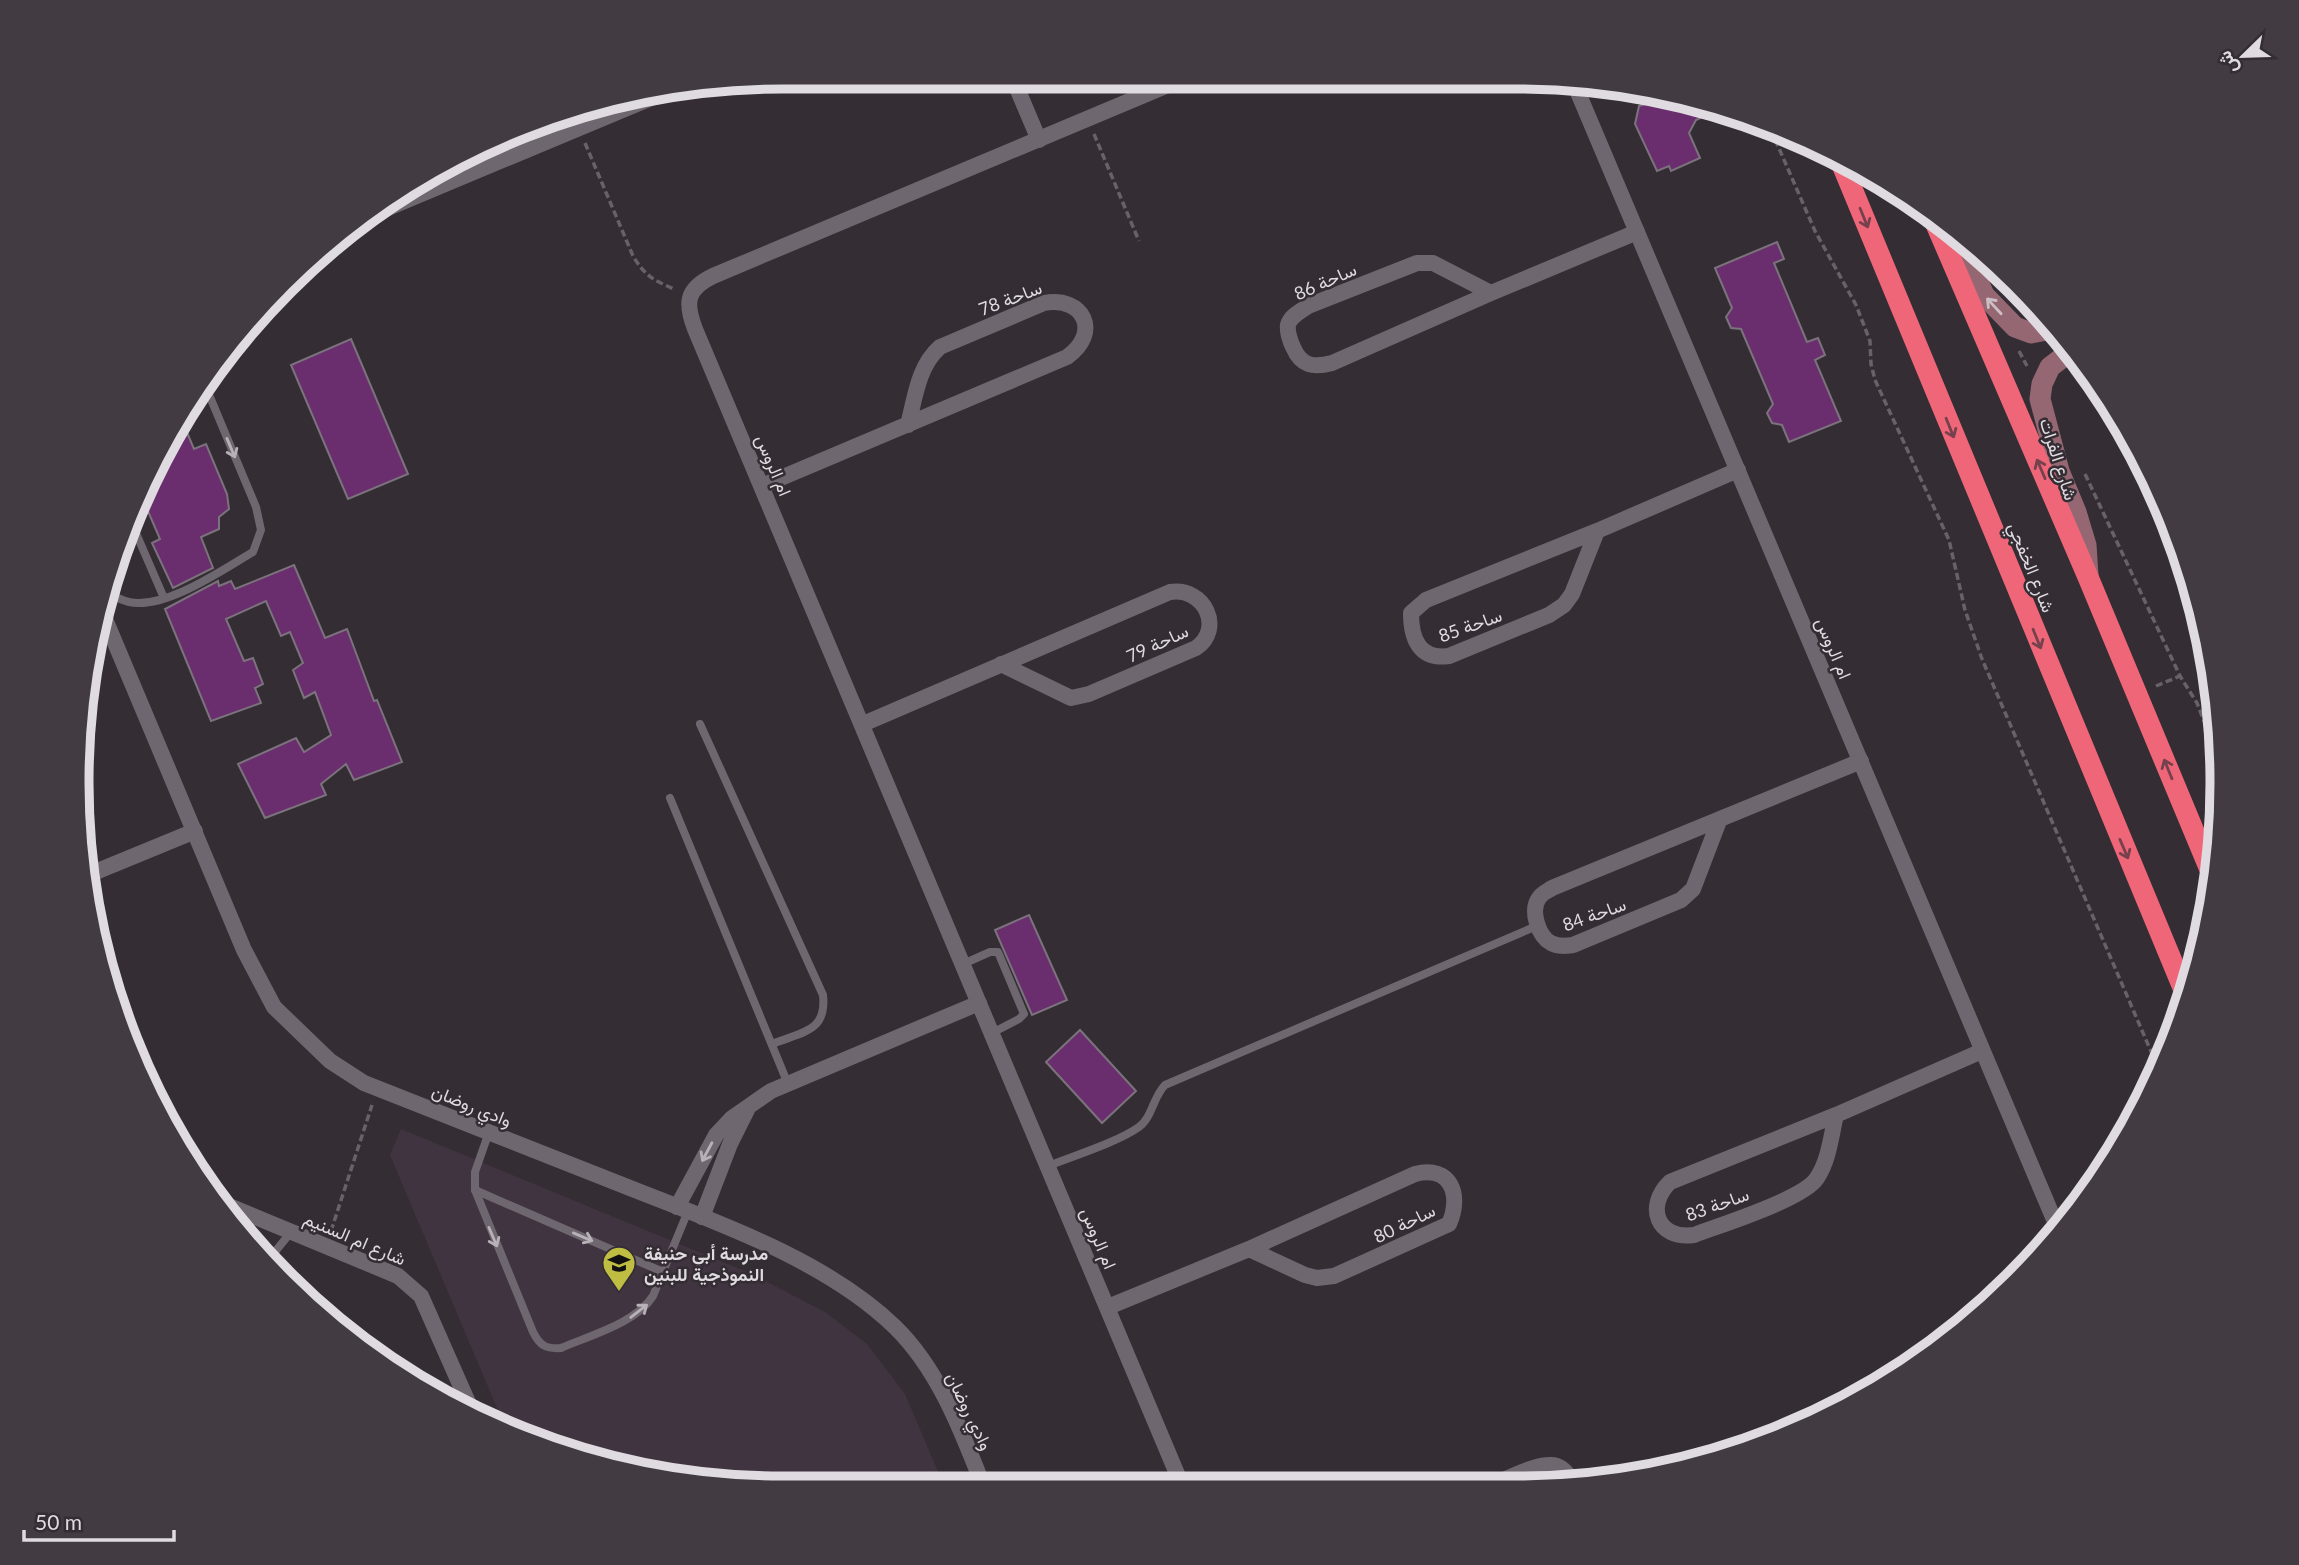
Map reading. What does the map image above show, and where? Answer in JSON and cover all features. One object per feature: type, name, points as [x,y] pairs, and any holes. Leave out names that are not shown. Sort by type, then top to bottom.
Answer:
[{"type":"highway","name":"شارع الخفجي","points":[[1845,173],[2180,981]]},
{"type":"highway","points":[[1941,235],[2205,858]]},
{"type":"street","points":[[1017,89],[1039,140]]},
{"type":"street","points":[[691,295],[702,282],[713,276],[1158,89]]},
{"type":"street","name":"ام الروس","points":[[1578,92],[2054,1220]]},
{"type":"street","points":[[407,200],[628,107]]},
{"type":"street","points":[[522,140],[526,150]]},
{"type":"street","name":"ساحة 86","points":[[1491,293],[1433,263],[1417,263],[1307,306],[1296,314],[1288,325],[1290,340],[1296,356],[1303,363],[1317,367],[1325,365],[1637,233]]},
{"type":"street","points":[[1956,247],[1969,263],[1984,295],[1994,308],[2015,327],[2031,333],[2043,331]]},
{"type":"street","name":"ام الروس","points":[[691,295],[689,314],[1178,1476]]},
{"type":"street","name":"ساحة 78","points":[[762,486],[908,425],[1068,357],[1079,349],[1085,339],[1086,328],[1081,315],[1072,306],[1058,301],[1044,303],[940,347],[928,357],[923,368],[908,425]]},
{"type":"street","points":[[2042,384],[2050,367],[2063,357]]},
{"type":"street","name":"شارع الفرات","points":[[2042,384],[2040,399],[2059,471],[2086,545],[2088,577]]},
{"type":"street","name":"ساحة 85","points":[[1597,531],[1572,594],[1557,610],[1449,656],[1436,657],[1424,653],[1417,643],[1412,630],[1411,613],[1426,600],[1738,470]]},
{"type":"street","name":"ساحة 79","points":[[863,724],[1001,664],[1171,592],[1184,590],[1193,594],[1201,602],[1208,618],[1209,631],[1204,642],[1196,648],[1088,694],[1071,698],[1001,664]]},
{"type":"street","name":"وادي روضان","points":[[108,626],[244,950],[274,1007],[330,1061],[364,1083],[689,1212],[822,1271],[897,1328],[946,1398],[979,1476]]},
{"type":"street","name":"ساحة 84","points":[[1719,821],[1692,889],[1681,900],[1573,945],[1549,943],[1539,925],[1535,906],[1540,895],[1861,761]]},
{"type":"street","points":[[95,873],[195,831]]},
{"type":"street","points":[[689,1212],[716,1135],[762,1096],[979,1003]]},
{"type":"street","name":"ساحة 83","points":[[1836,1115],[1825,1163],[1815,1181],[1798,1194],[1694,1236],[1679,1237],[1668,1232],[1660,1221],[1656,1209],[1658,1198],[1662,1189],[1670,1182],[1836,1115],[1982,1051]]},
{"type":"street","points":[[689,1212],[749,1107]]},
{"type":"street","name":"ساحة 80","points":[[1108,1307],[1249,1249],[1415,1174],[1427,1171],[1448,1180],[1456,1199],[1449,1224],[1334,1276],[1317,1278],[1305,1275],[1249,1249]]},
{"type":"street","name":"شارع ام السنيم","points":[[236,1209],[398,1276],[413,1286],[421,1296],[466,1399]]},
{"type":"street","points":[[1516,1476],[1545,1464],[1558,1466],[1566,1474]]},
{"type":"lane","points":[[115,596],[129,602],[146,603],[164,598],[253,552],[261,530],[256,507],[209,394]]},
{"type":"lane","points":[[136,533],[164,598]]},
{"type":"lane","points":[[700,724],[823,995],[824,1010],[821,1021],[812,1028],[772,1044]]},
{"type":"lane","points":[[670,798],[788,1084]]},
{"type":"lane","points":[[1048,1166],[1141,1126],[1151,1111],[1155,1095],[1165,1086],[1539,925]]},
{"type":"lane","points":[[963,964],[990,952],[998,952],[1024,1014],[992,1032]]},
{"type":"lane","points":[[489,1132],[475,1172],[475,1190],[533,1332],[540,1345],[549,1349],[561,1349],[634,1316],[650,1302],[689,1212]]},
{"type":"lane","points":[[475,1190],[663,1272]]},
{"type":"lane","points":[[273,1253],[291,1232]]},
{"type":"path","points":[[1088,119],[1139,241]]},
{"type":"path","points":[[579,128],[642,272],[657,282],[691,295]]},
{"type":"path","points":[[1775,139],[1815,231],[1856,305],[1870,341],[1875,380],[1949,540],[1965,610],[1982,659],[2153,1056]]},
{"type":"path","points":[[2015,327],[2015,342],[2022,359],[2042,384]]},
{"type":"path","points":[[2084,472],[2180,676],[2197,703],[2207,730]]},
{"type":"path","points":[[2137,694],[2180,676]]},
{"type":"path","points":[[326,1246],[378,1088]]},
{"type":"shaded area","name":"مدرسة أبي حنيفة النموذجية للبنين","points":[[401,1129],[752,1274],[825,1312],[867,1344],[905,1394],[940,1476],[782,1476],[692,1470],[603,1452],[560,1439],[500,1415],[390,1155]]},
{"type":"building","points":[[1645,102],[1652,103],[1705,116],[1696,120],[1689,133],[1700,158],[1671,171],[1669,166],[1657,171],[1635,124],[1639,106]]},
{"type":"building","points":[[1777,242],[1784,259],[1774,263],[1807,342],[1818,338],[1825,355],[1815,360],[1841,421],[1789,442],[1782,425],[1772,423],[1767,413],[1773,404],[1741,329],[1731,328],[1726,317],[1732,308],[1715,268]]},
{"type":"building","points":[[351,339],[408,474],[348,499],[291,365]]},
{"type":"building","points":[[186,430],[194,449],[206,444],[227,494],[229,509],[219,517],[219,529],[201,537],[213,568],[173,588],[152,543],[160,539],[146,508]]},
{"type":"building","points":[[294,565],[325,638],[347,629],[374,701],[377,700],[402,762],[354,780],[346,764],[321,784],[326,795],[265,818],[238,764],[296,738],[304,752],[331,735],[315,692],[304,698],[293,670],[303,663],[290,632],[281,636],[266,601],[226,619],[244,661],[253,658],[263,684],[255,688],[261,703],[211,721],[165,609],[218,581],[219,586],[231,581],[235,589]]},
{"type":"building","points":[[1029,915],[1067,1000],[1032,1015],[995,930]]},
{"type":"building","points":[[1080,1030],[1136,1091],[1102,1123],[1046,1062]]},
{"type":"place","name":"مدرسة أبي حنيفة النموذجية للبنين","points":[[619,1293]]}]
